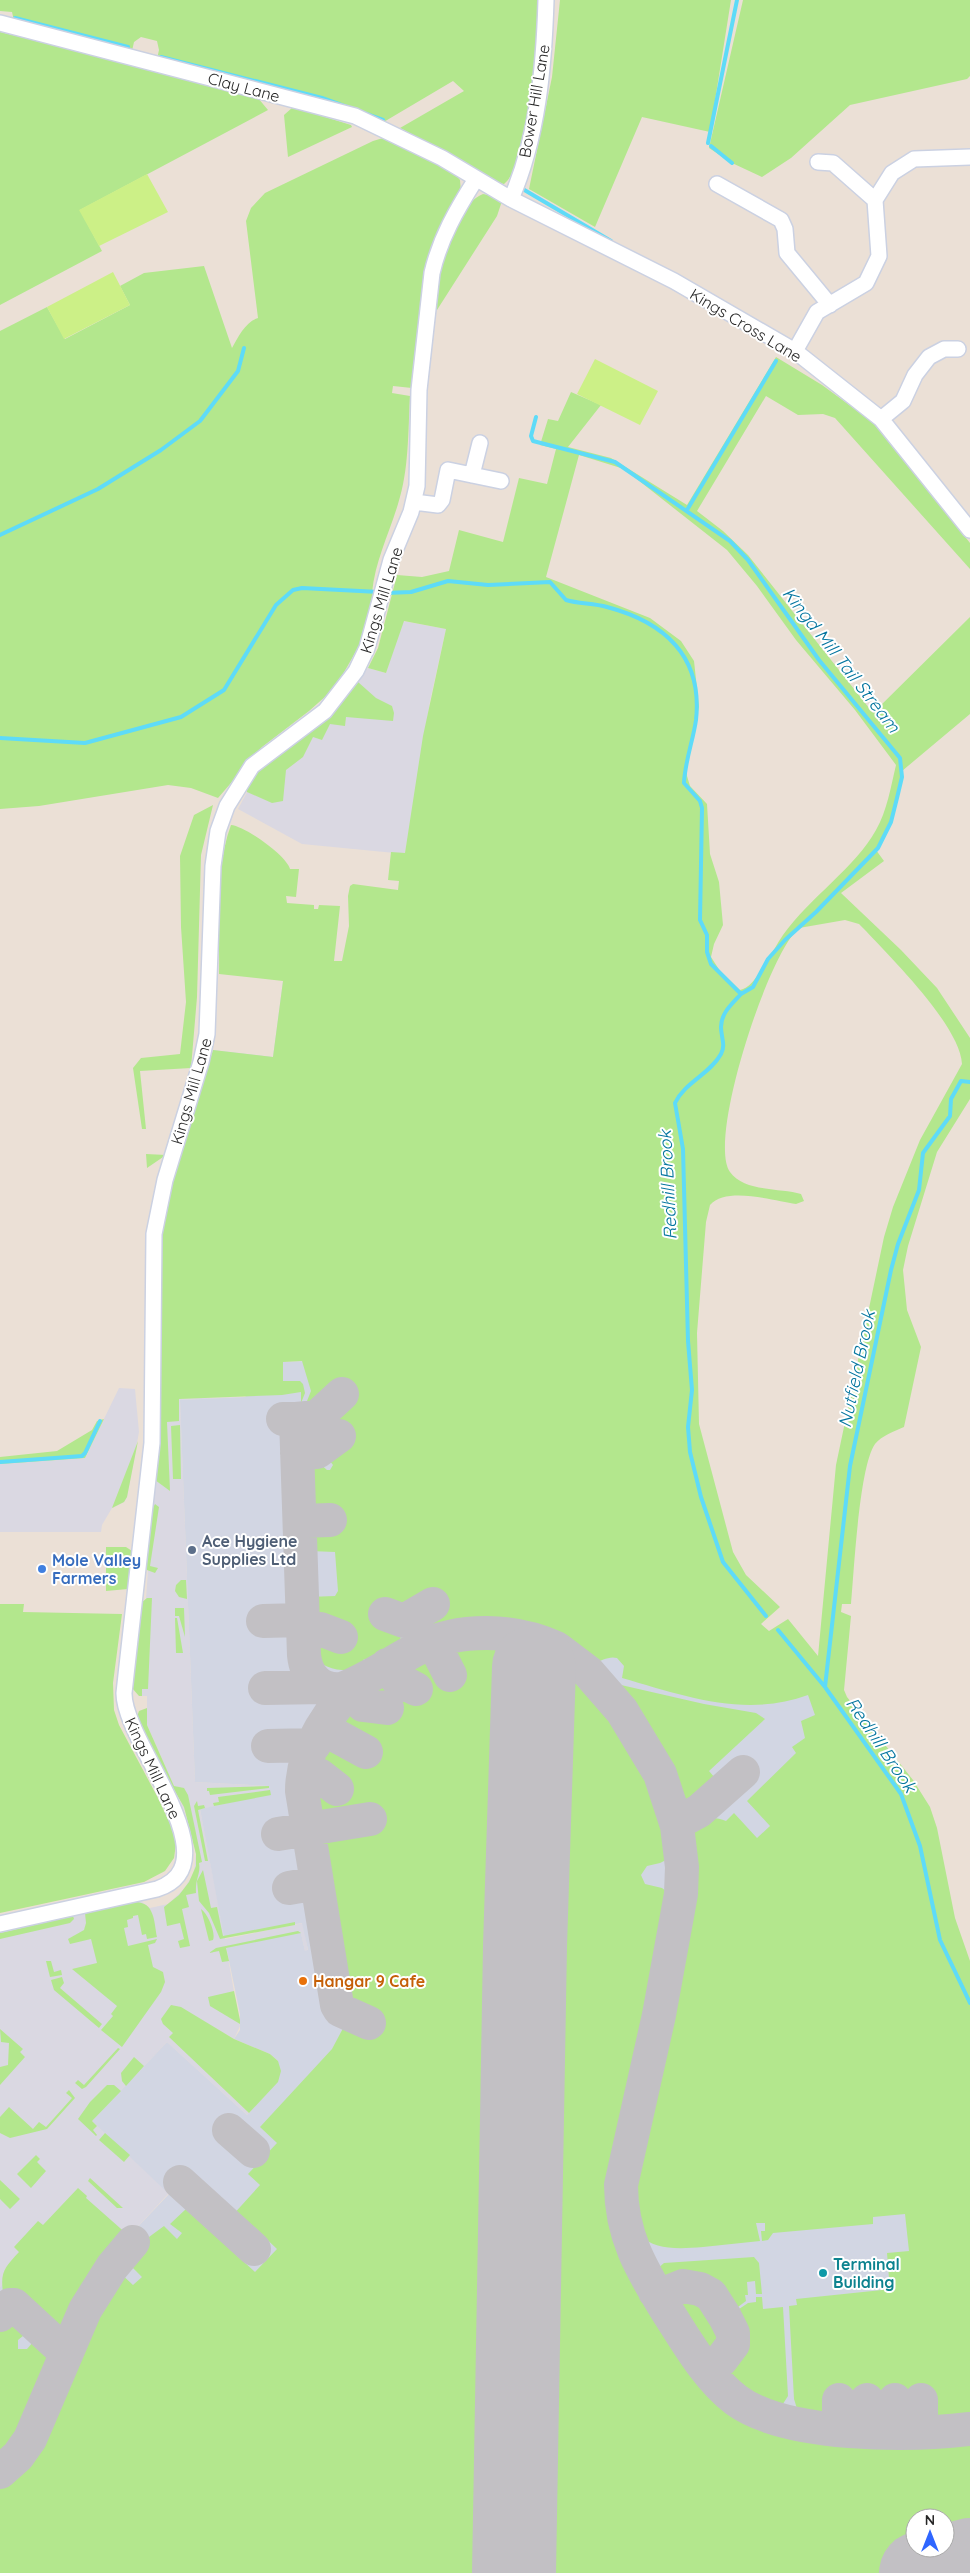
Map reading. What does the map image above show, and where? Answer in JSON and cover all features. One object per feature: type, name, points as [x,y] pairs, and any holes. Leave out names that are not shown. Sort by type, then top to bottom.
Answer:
[{"type":"street","name":"Bower Hill Lane","points":[[511,199],[530,142],[544,62],[546,0]]},
{"type":"street","name":"Clay Lane","points":[[0,23],[355,116],[442,158],[476,179]]},
{"type":"street","points":[[795,351],[817,312],[866,283],[879,256],[875,200],[892,173],[914,159],[970,157]]},
{"type":"street","points":[[818,162],[833,163],[875,200]]},
{"type":"street","name":"Kings Cross Lane","points":[[476,179],[511,199],[670,279],[795,351],[881,419],[970,530]]},
{"type":"street","name":"Kings Mill Lane","points":[[0,1924],[162,1888],[175,1880],[185,1862],[184,1842],[176,1812],[132,1728],[124,1701],[153,1424],[152,1263],[156,1219],[165,1180],[208,1034],[213,866],[218,831],[227,806],[252,766],[320,716],[342,692],[364,656],[386,581],[414,502],[418,478],[419,390],[432,274],[447,228],[476,179]]},
{"type":"street","points":[[717,184],[781,220],[786,229],[787,253],[830,305]]},
{"type":"street","points":[[881,419],[903,401],[914,376],[929,357],[944,348],[958,348]]},
{"type":"street","points":[[472,476],[480,442]]},
{"type":"street","points":[[414,502],[438,506],[442,500],[441,469],[501,481]]},
{"type":"shaded area","points":[[403,621],[446,629],[430,701],[405,854],[302,844],[238,809],[252,783],[340,704],[368,668],[386,673]]},
{"type":"shaded area","points":[[283,981],[682,1432],[761,1624],[789,1652],[970,2031],[970,2573],[0,2573],[0,2287],[86,2198],[129,2236],[169,2194],[92,2121],[167,2042],[247,2115],[271,2089],[278,2061],[270,2054],[234,2039],[240,2030],[240,2014],[226,1946],[298,1931],[301,1933],[305,1951],[308,1950],[302,1923],[224,1937],[200,1809],[270,1794],[269,1786],[195,1782],[180,1400],[245,1397],[283,1362],[302,1361],[171,1186],[213,1050],[273,1057]]},
{"type":"shaded area","points":[[119,1388],[135,1389],[139,1432],[127,1497],[124,1502],[112,1508],[102,1525],[101,1532],[0,1532],[0,1464],[85,1458]]},
{"type":"shaded area","points":[[245,1397],[180,1400],[195,1782],[269,1786],[271,1795],[200,1809],[225,1939],[303,1923],[308,1951],[305,1951],[301,1933],[226,1946],[240,2026],[234,2039],[224,2033],[206,2072],[249,2113],[247,2115],[167,2042],[92,2121],[169,2193],[129,2236],[85,2198],[0,2287],[0,1933],[128,1903],[142,1902],[150,1908],[168,1904],[183,1890],[194,1873],[196,1854],[188,1818],[147,1725],[147,1696],[139,1696],[148,1571],[146,1567],[156,1482],[162,1473],[164,1399]]},
{"type":"green space","points":[[0,0],[539,0],[532,97],[522,150],[514,170],[504,184],[400,128],[464,91],[453,81],[382,123],[157,59],[159,50],[157,41],[141,37],[134,42],[132,51],[14,21],[12,12],[0,11]]},
{"type":"green space","points":[[560,0],[731,0],[710,132],[642,117],[595,227],[529,189],[552,77]]},
{"type":"green space","points":[[743,0],[970,0],[970,76],[967,79],[850,105],[791,158],[762,177],[732,163],[709,148]]},
{"type":"green space","points":[[0,32],[100,55],[233,93],[258,98],[268,110],[80,210],[102,251],[0,305]]},
{"type":"green space","points":[[293,107],[351,125],[352,127],[288,157],[284,115]]},
{"type":"green space","points":[[383,138],[405,146],[452,170],[460,180],[461,192],[445,220],[412,388],[393,386],[392,393],[410,396],[406,464],[402,491],[376,570],[372,593],[375,593],[359,646],[335,688],[309,711],[262,747],[218,798],[191,788],[168,785],[39,806],[0,809],[0,331],[47,307],[65,339],[130,305],[120,286],[144,273],[204,266],[232,348],[246,326],[258,318],[246,221],[251,208],[265,193],[373,141]]},
{"type":"green space","points":[[147,174],[168,212],[99,246],[79,210]]},
{"type":"green space","points":[[483,194],[494,196],[502,201],[497,216],[437,310],[434,308],[438,278],[453,228],[461,213],[471,202]]},
{"type":"green space","points":[[113,272],[130,305],[64,339],[47,307]]},
{"type":"green space","points":[[776,357],[822,385],[878,426],[970,543],[970,569],[835,418],[823,414],[798,415],[766,396],[697,511],[723,531],[748,555],[873,713],[970,617],[970,714],[902,771],[892,818],[876,850],[884,861],[841,893],[901,950],[937,988],[970,1038],[970,1099],[937,1152],[908,1246],[903,1270],[907,1310],[921,1347],[904,1427],[878,1441],[869,1456],[861,1496],[851,1604],[842,1604],[841,1612],[851,1616],[844,1690],[847,1697],[913,1780],[930,1807],[937,1828],[955,1918],[970,1961],[970,2421],[925,2423],[926,2397],[915,2397],[917,2423],[898,2423],[899,2396],[890,2396],[891,2424],[871,2423],[871,2395],[862,2395],[864,2423],[843,2421],[843,2396],[834,2397],[835,2420],[799,2415],[794,2399],[789,2306],[797,2305],[796,2299],[882,2290],[889,2278],[887,2253],[909,2251],[905,2214],[873,2217],[873,2224],[773,2233],[768,2240],[762,2241],[761,2231],[765,2231],[765,2223],[756,2223],[760,2241],[684,2248],[668,2248],[645,2240],[638,2231],[633,2219],[630,2204],[630,2184],[681,1954],[691,1895],[688,1850],[689,1834],[695,1824],[704,1819],[715,1818],[726,1821],[734,1813],[757,1838],[770,1826],[747,1801],[796,1753],[792,1747],[805,1738],[801,1721],[815,1715],[808,1695],[784,1702],[761,1705],[715,1702],[691,1697],[622,1678],[624,1666],[617,1658],[589,1661],[549,1632],[538,1626],[520,1622],[455,1623],[410,1642],[410,1626],[435,1607],[437,1603],[433,1600],[410,1613],[402,1609],[397,1614],[387,1608],[381,1610],[380,1620],[384,1622],[390,1621],[400,1628],[401,1647],[371,1664],[365,1659],[363,1660],[366,1666],[359,1669],[336,1669],[322,1664],[312,1655],[310,1638],[324,1635],[341,1643],[347,1636],[343,1631],[327,1627],[321,1621],[309,1620],[308,1597],[335,1596],[338,1591],[335,1552],[310,1551],[309,1531],[334,1524],[331,1514],[311,1515],[308,1511],[307,1490],[312,1489],[312,1482],[304,1482],[303,1456],[311,1456],[327,1470],[330,1470],[333,1465],[326,1456],[326,1450],[342,1440],[343,1436],[337,1432],[321,1444],[302,1448],[302,1423],[320,1425],[323,1417],[339,1402],[346,1401],[349,1394],[346,1389],[338,1389],[335,1397],[319,1412],[301,1416],[311,1391],[302,1361],[283,1362],[283,1381],[300,1381],[303,1384],[305,1393],[301,1403],[301,1392],[282,1395],[179,1399],[179,1421],[167,1422],[170,1491],[155,1480],[161,1368],[159,1246],[171,1186],[213,1050],[273,1057],[283,981],[219,974],[220,879],[222,861],[231,825],[246,830],[265,842],[287,863],[290,869],[299,869],[296,897],[286,896],[287,903],[314,905],[314,909],[318,909],[319,905],[340,906],[334,961],[342,961],[349,926],[348,896],[350,886],[353,884],[398,890],[399,881],[388,880],[391,852],[405,853],[423,736],[446,629],[404,621],[386,673],[368,668],[378,648],[397,575],[422,577],[449,571],[459,530],[503,542],[519,478],[547,484],[556,449],[540,445],[548,419],[558,421],[571,392],[601,405],[568,447],[611,458],[687,505]],"holes":[[[579,455],[624,469],[727,550],[757,586],[796,640],[855,710],[896,765],[883,815],[867,844],[845,870],[794,921],[752,983],[740,990],[720,971],[711,957],[714,944],[723,925],[719,882],[710,854],[707,804],[690,786],[687,776],[687,764],[699,707],[694,661],[681,641],[650,618],[546,577]],[[845,920],[859,924],[923,994],[950,1031],[962,1064],[920,1140],[893,1207],[884,1237],[836,1465],[818,1656],[788,1619],[769,1631],[761,1624],[780,1607],[746,1575],[733,1552],[699,1424],[697,1333],[706,1222],[710,1205],[718,1199],[728,1196],[751,1196],[796,1204],[804,1201],[801,1194],[753,1186],[736,1178],[730,1172],[725,1153],[727,1124],[744,1048],[757,1008],[786,945],[799,928]]]},
{"type":"green space","points":[[595,359],[658,391],[640,425],[577,394]]},
{"type":"green space","points":[[358,682],[376,698],[392,706],[394,713],[393,721],[346,717],[345,726],[330,724],[322,740],[313,737],[303,757],[286,770],[283,801],[272,803],[247,792],[246,789],[256,772],[332,712]]},
{"type":"green space","points":[[213,805],[201,855],[197,997],[191,1068],[140,1071],[146,1129],[142,1129],[133,1068],[141,1058],[180,1054],[186,1002],[181,927],[180,856],[194,815]]},
{"type":"green space","points":[[146,1154],[166,1155],[147,1168]]},
{"type":"green space","points":[[104,1419],[85,1458],[0,1464],[0,1457],[57,1451],[92,1430],[97,1421]]},
{"type":"green space","points":[[180,1425],[181,1479],[173,1479],[171,1426]]},
{"type":"green space","points":[[138,1441],[127,1497],[124,1502],[112,1508]]},
{"type":"green space","points":[[155,1504],[159,1507],[150,1566],[158,1568],[155,1573],[147,1570],[145,1566],[150,1518],[152,1518],[150,1514]]},
{"type":"green space","points":[[106,1547],[126,1547],[132,1551],[128,1589],[106,1591]]},
{"type":"green space","points":[[181,1580],[186,1580],[187,1599],[179,1597],[175,1591],[176,1585]]},
{"type":"green space","points":[[147,1598],[152,1598],[148,1689],[142,1689],[142,1696],[139,1696],[132,1688],[141,1603]]},
{"type":"green space","points":[[0,1604],[24,1604],[23,1612],[122,1614],[113,1683],[114,1710],[119,1725],[171,1826],[176,1844],[174,1858],[165,1871],[144,1882],[0,1913]]},
{"type":"green space","points":[[175,1608],[184,1608],[185,1637],[179,1616],[175,1616]]},
{"type":"green space","points":[[175,1618],[177,1618],[183,1653],[176,1653]]},
{"type":"green space","points":[[505,1647],[539,1652],[562,1664],[594,1693],[624,1730],[647,1767],[660,1798],[669,1840],[662,1843],[669,1844],[670,1858],[647,1866],[641,1875],[645,1884],[662,1888],[670,1894],[669,1913],[611,2188],[613,2221],[623,2252],[638,2282],[680,2348],[707,2385],[729,2406],[751,2418],[811,2434],[845,2438],[914,2441],[970,2438],[970,2573],[0,2573],[0,2481],[23,2460],[49,2421],[67,2377],[81,2334],[106,2288],[118,2271],[133,2285],[142,2277],[127,2262],[149,2237],[164,2226],[177,2239],[182,2233],[170,2224],[186,2209],[213,2234],[219,2228],[236,2244],[231,2250],[255,2272],[277,2249],[253,2226],[249,2230],[246,2227],[244,2229],[231,2217],[260,2185],[248,2174],[277,2143],[260,2127],[332,2049],[349,2017],[362,2022],[367,2029],[372,2028],[375,2023],[371,2017],[364,2018],[349,2012],[332,1894],[320,1830],[328,1831],[333,1827],[365,1822],[366,1824],[377,1823],[375,1811],[364,1812],[365,1816],[332,1822],[326,1818],[318,1822],[313,1793],[315,1778],[333,1793],[341,1791],[341,1786],[325,1772],[318,1772],[333,1739],[358,1752],[362,1758],[368,1759],[373,1751],[371,1746],[362,1745],[336,1731],[355,1703],[361,1710],[385,1713],[390,1711],[388,1704],[361,1700],[360,1698],[391,1676],[394,1684],[419,1692],[421,1688],[419,1686],[396,1672],[435,1653],[435,1661],[439,1664],[445,1677],[450,1679],[454,1673],[440,1651]]},
{"type":"green space","points":[[621,1685],[704,1704],[756,1713],[765,1719],[709,1771],[720,1784],[699,1804],[688,1806],[682,1802],[668,1769],[621,1694]]},
{"type":"green space","points":[[147,1708],[147,1725],[174,1786],[184,1788],[188,1795],[202,1862],[199,1863],[196,1893],[186,1895],[189,1907],[182,1909],[190,1946],[180,1948],[178,1941],[184,1939],[180,1923],[167,1926],[164,1907],[179,1895],[189,1882],[196,1866],[196,1854],[184,1807],[158,1762],[137,1717],[139,1711]]},
{"type":"green space","points":[[269,1786],[269,1788],[210,1795],[209,1791],[207,1791],[207,1788]]},
{"type":"green space","points":[[270,1790],[271,1795],[214,1806],[213,1803],[219,1802],[218,1797]]},
{"type":"green space","points":[[197,1801],[198,1806],[204,1805],[205,1808],[198,1810],[208,1861],[205,1861],[194,1806]]},
{"type":"green space","points":[[203,1870],[211,1908],[217,1907],[223,1936],[295,1922],[295,1925],[220,1939],[209,1913],[199,1901],[197,1881]]},
{"type":"green space","points":[[135,1902],[142,1903],[150,1909],[157,1937],[147,1939],[146,1934],[142,1935],[138,1915],[133,1916],[133,1918],[127,1920],[128,1927],[124,1928],[128,1946],[157,1939],[155,1943],[148,1945],[153,1967],[163,1972],[165,1982],[161,1992],[122,2047],[101,2030],[113,2016],[111,2014],[117,2006],[72,1969],[97,1963],[91,1939],[70,1944],[68,1939],[84,1930],[86,1923],[85,1913]]},
{"type":"green space","points":[[201,1909],[211,1924],[213,1940],[209,1941]]},
{"type":"green space","points":[[73,1916],[74,1919],[70,1923],[0,1939],[0,1933]]},
{"type":"green space","points":[[298,1931],[301,1933],[226,1948],[229,1961],[222,1962],[219,1951],[209,1953],[216,1948]]},
{"type":"green space","points":[[46,1961],[51,1961],[54,1972],[61,1970],[62,1975],[50,1977]]},
{"type":"green space","points":[[62,1977],[64,1983],[60,1988],[102,2024],[99,2028],[54,1990],[51,1980]]},
{"type":"green space","points":[[234,1991],[240,2024],[210,2006],[208,1997]]},
{"type":"green space","points":[[171,2005],[181,2007],[234,2039],[270,2054],[278,2061],[281,2071],[278,2082],[249,2113],[169,2037],[173,2033],[163,2024],[161,2019]]},
{"type":"green space","points":[[0,2029],[23,2049],[20,2052],[25,2057],[0,2085],[0,2067],[8,2065],[9,2043],[1,2042]]},
{"type":"green space","points":[[118,2048],[120,2049],[86,2087],[82,2089],[75,2083],[78,2080],[84,2085]]},
{"type":"green space","points":[[134,2057],[144,2066],[126,2086],[122,2081],[121,2073]]},
{"type":"green space","points":[[107,2085],[114,2085],[121,2091],[92,2121],[97,2126],[93,2130],[96,2136],[78,2119],[90,2102]]},
{"type":"green space","points":[[69,2090],[75,2098],[47,2129],[10,2138],[0,2133],[0,2117],[9,2107],[33,2129],[39,2122],[46,2127],[72,2098],[66,2093]]},
{"type":"green space","points":[[105,2133],[130,2155],[124,2162],[99,2140]]},
{"type":"green space","points":[[36,2155],[40,2159],[37,2162],[46,2171],[31,2188],[17,2174]]},
{"type":"green space","points":[[90,2178],[123,2208],[117,2208],[88,2181]]},
{"type":"green space","points":[[0,2180],[20,2199],[10,2209],[0,2199]]},
{"type":"green space","points":[[78,2188],[87,2196],[86,2198],[129,2236],[93,2282],[67,2336],[59,2339],[50,2335],[3,2292],[2,2279],[7,2266],[19,2252],[14,2247],[38,2221],[43,2225]]},
{"type":"green space","points":[[754,2257],[759,2263],[762,2294],[756,2294],[755,2281],[747,2282],[748,2295],[745,2295],[746,2301],[738,2307],[733,2300],[726,2304],[714,2289],[697,2282],[688,2280],[659,2281],[657,2269],[664,2263]]},
{"type":"green space","points":[[685,2294],[706,2303],[722,2321],[727,2331],[726,2340],[721,2348],[709,2354],[704,2351],[674,2306],[679,2297]]},
{"type":"green space","points":[[756,2297],[762,2297],[763,2309],[783,2307],[788,2396],[779,2410],[755,2401],[738,2391],[728,2378],[727,2370],[729,2363],[741,2343],[740,2329],[735,2320],[742,2316],[739,2309],[748,2303],[756,2302]]},
{"type":"green space","points":[[14,2308],[34,2327],[18,2340],[18,2349],[27,2349],[41,2333],[53,2346],[57,2358],[49,2383],[26,2429],[0,2463],[0,2324],[1,2320]]},
{"type":"waterway","points":[[708,143],[737,0]]},
{"type":"waterway","points":[[15,18],[128,47]]},
{"type":"waterway","points":[[161,57],[322,98],[383,120]]},
{"type":"waterway","points":[[711,146],[732,163]]},
{"type":"waterway","points":[[521,188],[611,241]]},
{"type":"waterway","points":[[0,535],[98,489],[161,450],[200,421],[238,371],[244,348]]},
{"type":"waterway","points":[[687,510],[776,361]]},
{"type":"waterway","name":"Kingd Mill Tail Stream","points":[[536,417],[531,436],[533,441],[615,462],[730,541],[748,560],[819,660],[900,758],[902,777],[897,798],[891,822],[878,848],[816,912],[785,940],[768,959],[753,987],[741,994]]},
{"type":"waterway","name":"Redhill Brook","points":[[386,593],[411,592],[448,581],[488,585],[550,582],[566,600],[602,606],[627,614],[646,622],[662,632],[676,645],[686,660],[693,677],[697,697],[696,720],[684,783],[700,801],[702,808],[700,920],[707,935],[707,952],[711,964],[741,994],[728,1009],[721,1022],[723,1041],[721,1054],[711,1067],[685,1089],[675,1103],[683,1149],[688,1341],[692,1390],[688,1427],[690,1452],[701,1497],[723,1562],[766,1616]]},
{"type":"waterway","name":"Redhill Brook","points":[[0,738],[85,743],[181,717],[224,690],[276,605],[293,590],[302,588],[379,592]]},
{"type":"waterway","name":"Nutfield Brook","points":[[825,1687],[850,1466],[891,1270],[898,1244],[919,1190],[923,1153],[950,1116],[951,1099],[961,1081],[970,1082]]},
{"type":"waterway","points":[[0,1462],[82,1456],[100,1421]]},
{"type":"waterway","name":"Redhill Brook","points":[[778,1630],[825,1687],[901,1794],[920,1846],[940,1940],[970,2003]]},
{"type":"taxiway","points":[[296,1419],[317,1417],[342,1394]]},
{"type":"taxiway","points":[[283,1419],[296,1419],[304,1655],[305,1662],[315,1681],[327,1688],[342,1689],[419,1648],[452,1636],[488,1633],[505,1634],[523,1637],[556,1648]]},
{"type":"taxiway","points":[[297,1453],[317,1452],[339,1436]]},
{"type":"taxiway","points":[[300,1521],[330,1520]]},
{"type":"taxiway","points":[[385,1614],[404,1621],[433,1604]]},
{"type":"taxiway","points":[[263,1621],[303,1620]]},
{"type":"taxiway","points":[[303,1629],[320,1629],[341,1637]]},
{"type":"taxiway","points":[[433,1642],[450,1675]]},
{"type":"taxiway","points":[[536,1652],[546,1646],[559,1650],[588,1672],[622,1711],[660,1774],[677,1826],[682,1867],[681,1894],[659,2015],[621,2185],[622,2203],[629,2236],[634,2251],[649,2281],[698,2359],[716,2381],[736,2400],[758,2412],[785,2421],[849,2431],[915,2433],[970,2429]]},
{"type":"taxiway","points":[[387,1665],[397,1679],[416,1689]]},
{"type":"taxiway","points":[[363,1680],[340,1702],[321,1729],[307,1759],[302,1791],[337,2005],[340,2010],[369,2023]]},
{"type":"taxiway","points":[[265,1688],[324,1687]]},
{"type":"taxiway","points":[[349,1692],[363,1705],[387,1708]]},
{"type":"taxiway","points":[[322,1728],[366,1752]]},
{"type":"taxiway","points":[[268,1746],[314,1745]]},
{"type":"taxiway","points":[[304,1772],[319,1775],[337,1789]]},
{"type":"taxiway","points":[[677,1823],[699,1811],[743,1772]]},
{"type":"taxiway","points":[[278,1834],[370,1819]]},
{"type":"taxiway","points":[[289,1888],[317,1883]]},
{"type":"taxiway","points":[[229,2130],[253,2151]]},
{"type":"taxiway","points":[[180,2182],[254,2249]]},
{"type":"taxiway","points":[[0,2472],[18,2456],[30,2439],[85,2310],[112,2267],[133,2242]]},
{"type":"taxiway","points":[[655,2292],[663,2294],[683,2286],[700,2289],[711,2295],[733,2333],[733,2344],[721,2360],[708,2368],[703,2365]]},
{"type":"taxiway","points":[[0,2315],[10,2305],[14,2305],[66,2353]]},
{"type":"taxiway","points":[[839,2400],[839,2429]]},
{"type":"taxiway","points":[[867,2400],[868,2432]]},
{"type":"taxiway","points":[[895,2400],[895,2432]]},
{"type":"taxiway","points":[[921,2400],[921,2432]]},
{"type":"runway","points":[[514,2573],[525,1946],[534,1667]]},
{"type":"runway","points":[[921,2573],[970,2560]]},
{"type":"place","name":"Ace Hygiene Supplies Ltd","points":[[192,1550]]},
{"type":"place","name":"Mole Valley Farmers","points":[[42,1569]]},
{"type":"place","name":"Hangar 9 Cafe","points":[[303,1981]]},
{"type":"place","name":"Terminal Building","points":[[823,2273]]}]
